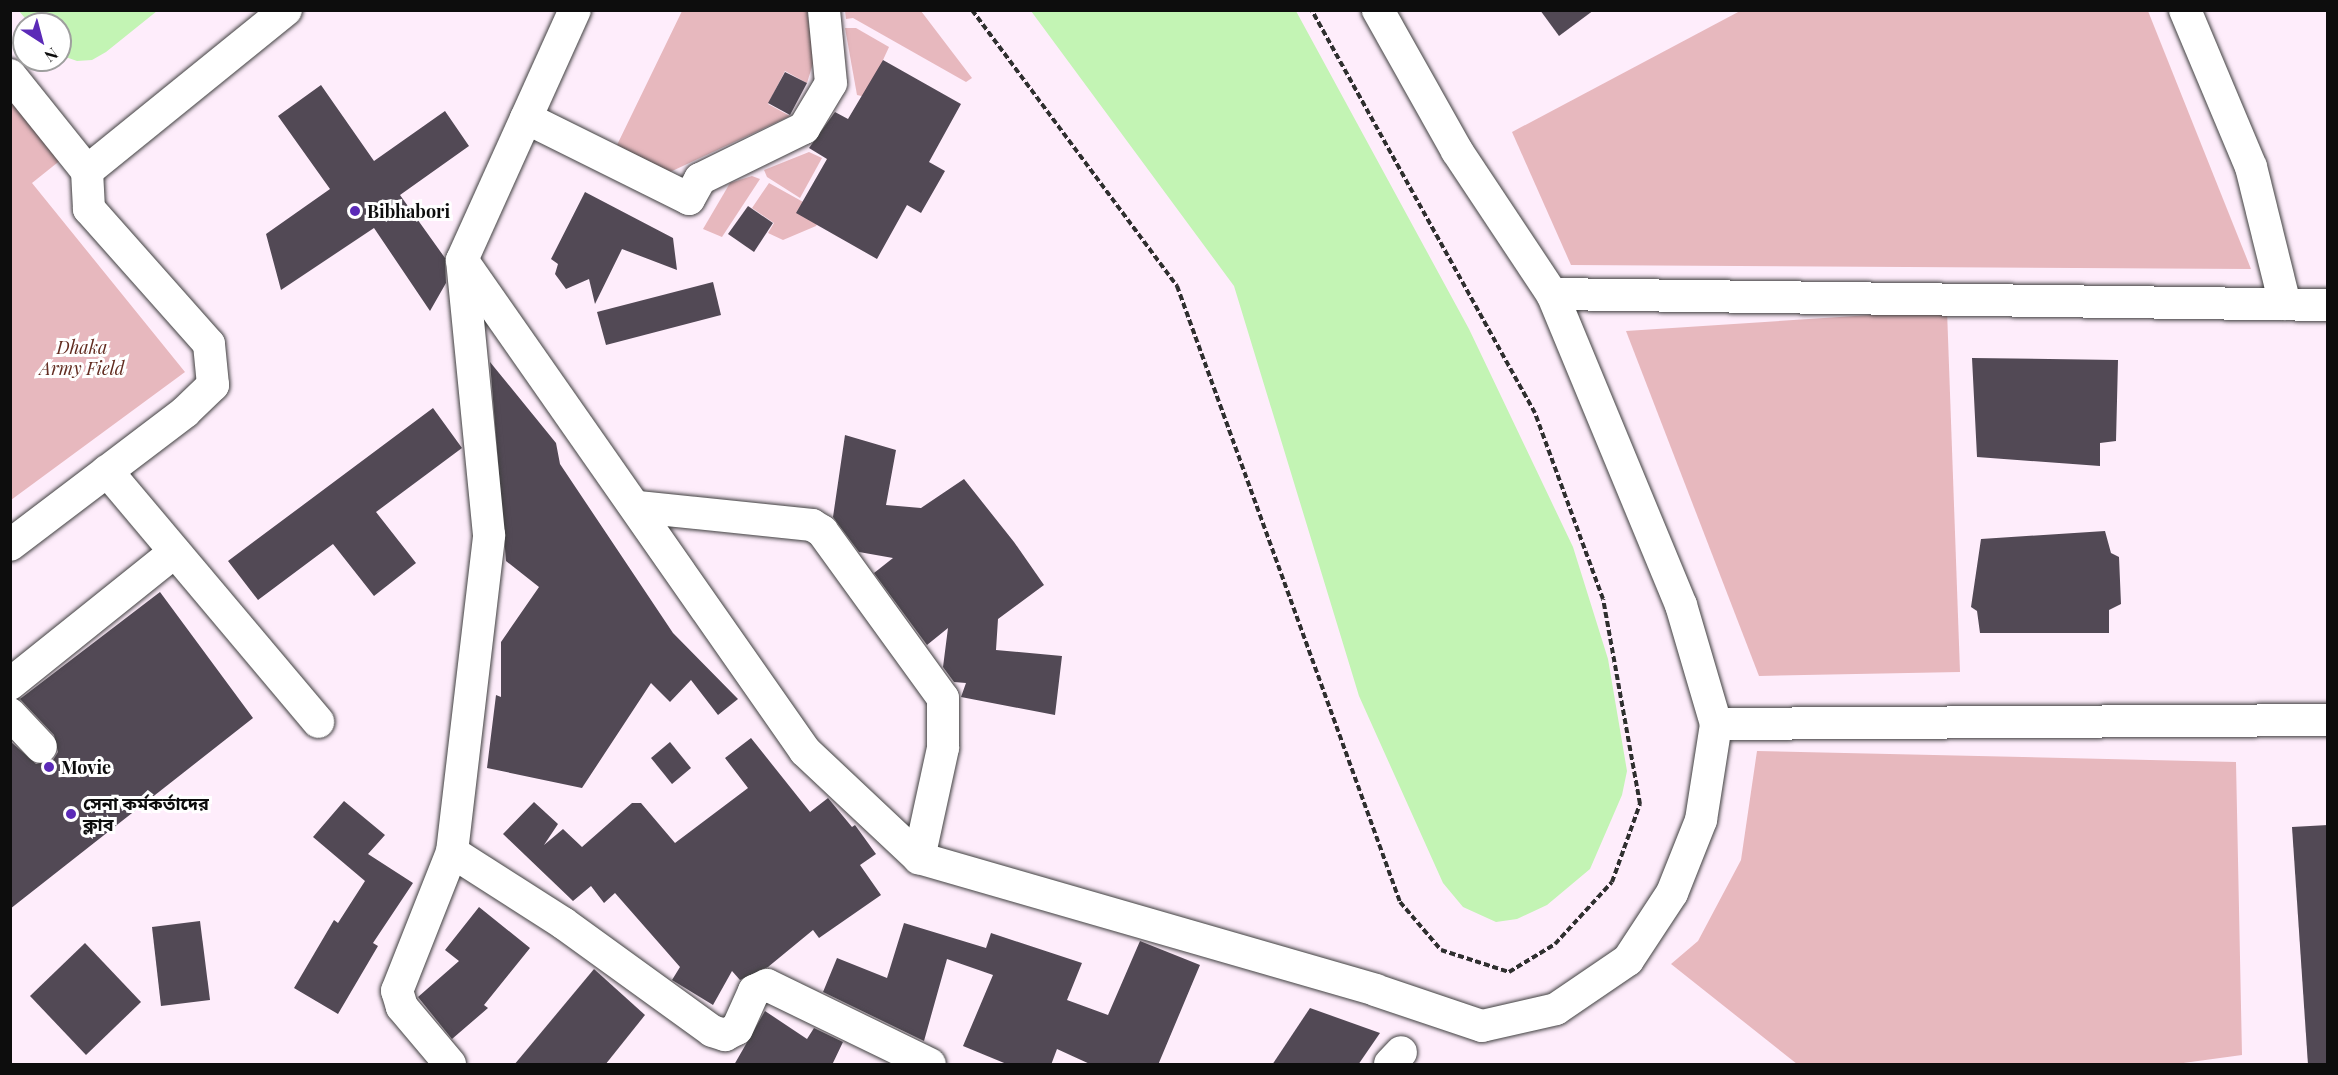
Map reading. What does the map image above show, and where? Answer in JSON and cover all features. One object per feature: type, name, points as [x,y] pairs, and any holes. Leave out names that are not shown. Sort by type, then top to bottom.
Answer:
[{"type":"street","points":[[87,171],[286,10]]},
{"type":"street","points":[[450,1065],[402,1007],[397,991],[452,852],[489,535],[462,260],[575,10]]},
{"type":"street","points":[[526,118],[689,199],[700,179],[804,128],[831,82],[824,10]]},
{"type":"street","points":[[462,260],[638,507],[805,751],[919,858],[1375,990],[1482,1026],[1556,1009],[1628,960],[1672,893],[1701,820],[1716,724],[1681,605],[1552,294],[1457,151],[1378,10]]},
{"type":"street","points":[[2185,10],[2251,167],[2285,304]]},
{"type":"street","points":[[10,75],[87,171],[89,209],[209,344],[213,385],[107,471],[10,545]]},
{"type":"street","points":[[1552,294],[2328,305]]},
{"type":"street","points":[[107,471],[318,722]]},
{"type":"street","points":[[638,507],[812,525],[822,531],[943,698],[943,748],[919,858]]},
{"type":"street","points":[[10,684],[175,552]]},
{"type":"street","points":[[10,714],[41,747]]},
{"type":"street","points":[[1716,724],[2328,720]]},
{"type":"street","points":[[452,852],[563,923],[712,1030],[725,1035],[737,1029],[754,991],[767,985],[930,1065]]},
{"type":"path","points":[[972,10],[1178,286],[1400,902],[1441,950],[1509,972],[1555,944],[1612,882],[1640,804],[1603,599],[1535,413],[1312,10]]},
{"type":"green space","points":[[682,11],[807,11],[814,60],[807,83],[785,71],[768,104],[790,116],[670,172],[617,145]]},
{"type":"green space","points":[[845,11],[921,11],[972,78],[966,82],[853,18],[846,19]]},
{"type":"green space","points":[[1740,11],[2148,11],[2251,269],[1571,265],[1512,132]]},
{"type":"green space","points":[[845,28],[856,28],[889,47],[866,97],[857,95]]},
{"type":"green space","name":"Dhaka Army Field","points":[[10,84],[67,155],[32,183],[185,372],[11,500]]},
{"type":"green space","points":[[809,152],[822,158],[800,198],[767,177],[764,170]]},
{"type":"green space","points":[[752,176],[760,179],[722,237],[703,229],[730,183]]},
{"type":"green space","points":[[769,183],[823,213],[816,226],[783,240],[768,233],[774,223],[752,208]]},
{"type":"green space","points":[[1947,310],[1960,672],[1759,676],[1626,331]]},
{"type":"green space","points":[[1757,751],[2236,762],[2242,1055],[2176,1064],[1797,1064],[1671,964],[1698,941],[1741,860]]},
{"type":"shaded area","points":[[157,11],[106,52],[92,60],[77,61],[72,59],[72,12],[20,12]]},
{"type":"shaded area","points":[[1031,11],[1296,11],[1469,329],[1573,547],[1608,659],[1627,771],[1622,795],[1590,869],[1547,905],[1517,919],[1496,922],[1463,907],[1443,883],[1359,696],[1234,286]]},
{"type":"building","points":[[1540,10],[1594,10],[1559,36]]},
{"type":"building","points":[[883,60],[961,104],[929,162],[945,171],[921,213],[907,205],[877,259],[796,213],[827,159],[809,148],[835,112],[848,119]]},
{"type":"building","points":[[785,72],[807,83],[790,115],[768,103]]},
{"type":"building","name":"Bibhabori","points":[[321,85],[374,161],[445,111],[469,146],[400,195],[445,258],[446,283],[430,311],[374,228],[281,290],[266,234],[330,189],[278,116]]},
{"type":"building","points":[[585,192],[673,238],[677,270],[622,249],[595,304],[589,279],[566,289],[555,274],[558,264],[551,259]]},
{"type":"building","points":[[748,206],[773,223],[754,252],[728,234]]},
{"type":"building","points":[[713,282],[721,315],[606,345],[597,312]]},
{"type":"building","points":[[1972,358],[2118,360],[2116,441],[2100,443],[2100,466],[1977,457]]},
{"type":"building","points":[[490,362],[556,443],[560,464],[673,633],[738,699],[718,715],[691,680],[670,702],[651,683],[582,788],[487,768],[496,695],[501,697],[501,642],[539,587],[506,561]]},
{"type":"building","points":[[433,408],[462,448],[376,512],[416,563],[374,596],[333,544],[258,600],[228,561]]},
{"type":"building","points":[[845,435],[896,450],[886,505],[921,508],[964,479],[1014,542],[1044,585],[998,619],[996,650],[1062,656],[1055,715],[961,697],[966,683],[954,682],[943,667],[948,628],[927,645],[874,573],[893,558],[859,552],[833,517]]},
{"type":"building","points":[[2105,531],[2111,553],[2119,557],[2121,604],[2109,610],[2109,633],[1980,633],[1977,611],[1971,607],[1981,539]]},
{"type":"building","name":"সেনা কর্মকর্তাদের ক্লাব","points":[[160,592],[253,718],[10,909],[10,741],[36,764],[53,760],[58,752],[54,735],[20,699]]},
{"type":"building","points":[[751,738],[810,812],[828,798],[852,827],[855,825],[876,854],[860,865],[881,895],[819,938],[813,930],[768,967],[740,980],[732,971],[713,1005],[672,980],[680,967],[615,893],[604,903],[591,886],[573,901],[503,834],[534,802],[558,824],[544,845],[563,829],[582,847],[632,803],[641,803],[675,843],[748,788],[725,758]]},
{"type":"building","points":[[670,742],[691,768],[672,784],[651,758]]},
{"type":"building","points":[[344,801],[385,835],[368,854],[413,883],[373,943],[378,946],[338,1014],[294,988],[334,920],[338,923],[365,881],[313,837]]},
{"type":"building","points":[[2328,825],[2328,1065],[2308,1065],[2292,827]]},
{"type":"building","points":[[479,907],[530,948],[484,1005],[488,1008],[452,1039],[418,997],[459,961],[445,950]]},
{"type":"building","points":[[200,921],[210,1000],[161,1006],[152,927]]},
{"type":"building","points":[[904,923],[986,948],[991,933],[1082,963],[1067,1000],[1108,1015],[1140,941],[1200,965],[1158,1065],[1092,1065],[1057,1049],[1051,1065],[1009,1065],[963,1046],[993,975],[947,959],[924,1041],[823,992],[837,958],[887,978]]},
{"type":"building","points":[[85,943],[141,1002],[86,1055],[30,996]]},
{"type":"building","points":[[594,969],[645,1015],[605,1065],[514,1065]]},
{"type":"building","points":[[1310,1008],[1380,1033],[1358,1065],[1272,1065]]},
{"type":"building","points":[[765,1011],[807,1039],[814,1028],[843,1042],[832,1065],[734,1065]]},
{"type":"place","name":"Bibhabori","points":[[355,211]]},
{"type":"place","name":"Movie","points":[[49,767]]},
{"type":"place","name":"সেনা কর্মকর্তাদের ক্লাব","points":[[71,814]]}]
